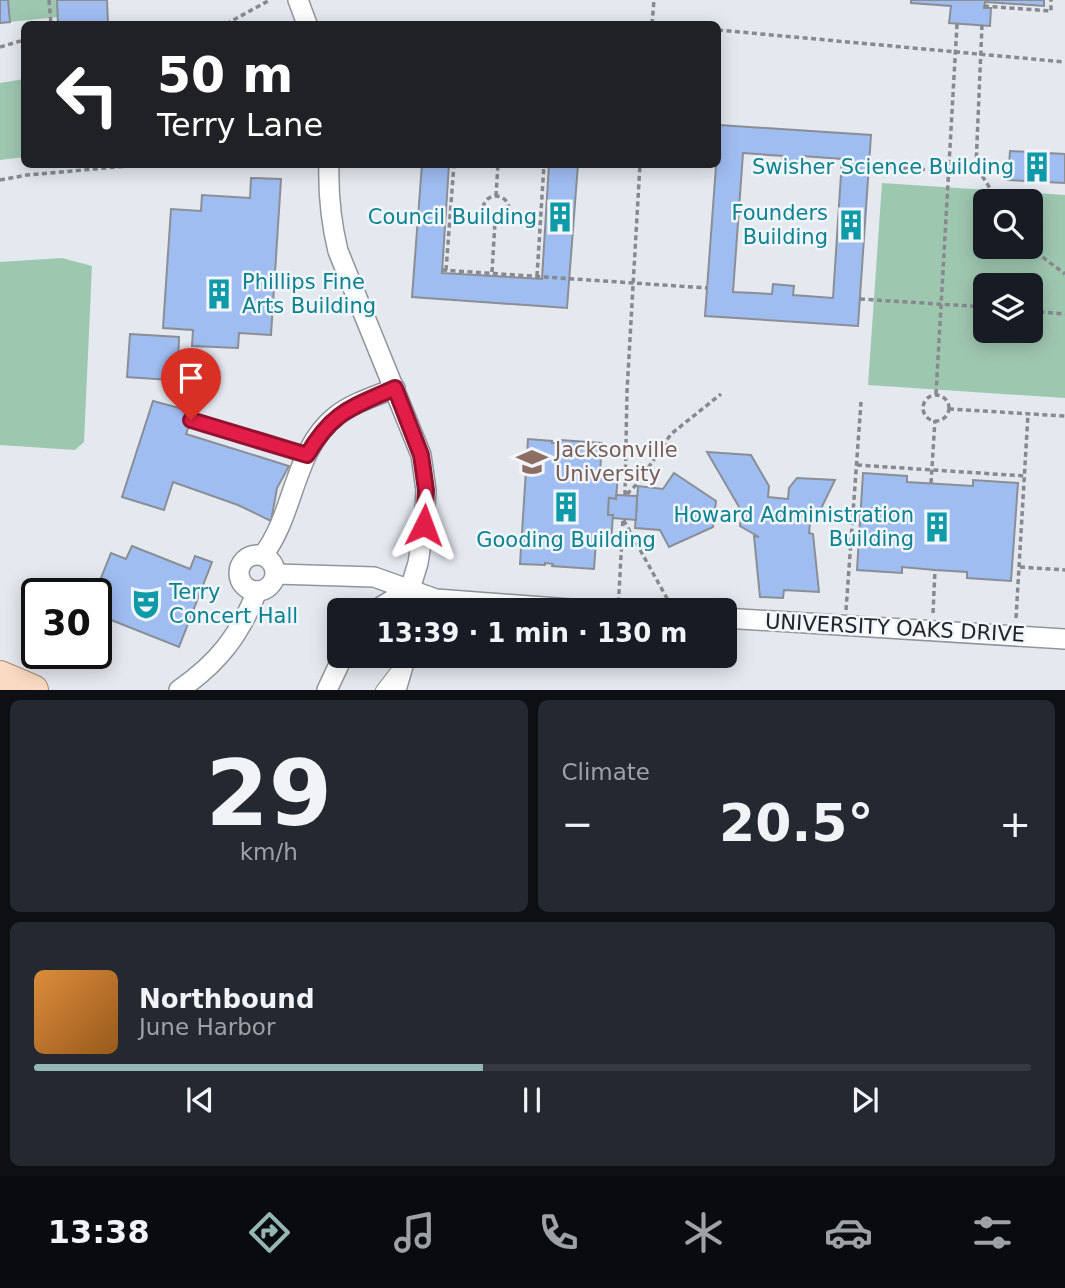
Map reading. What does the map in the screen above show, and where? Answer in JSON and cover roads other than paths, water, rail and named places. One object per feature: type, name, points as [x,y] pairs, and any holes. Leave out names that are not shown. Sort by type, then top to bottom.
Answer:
[{"type":"main road","points":[[0,676],[33,690]]},
{"type":"street","points":[[298,0],[306,21]]},
{"type":"street","points":[[329,168],[329,203],[338,251],[421,455],[426,490],[424,525],[410,598]]},
{"type":"street","points":[[263,555],[276,536],[307,455],[319,435],[336,416],[395,388]]},
{"type":"street","points":[[251,555],[263,555],[273,562],[276,574],[268,588],[257,591],[242,583],[240,567],[251,555]]},
{"type":"street","points":[[276,574],[374,577],[433,598]]},
{"type":"street","points":[[395,598],[410,589]]},
{"type":"street","points":[[179,690],[203,673],[235,638],[249,614],[257,591]]},
{"type":"street","name":"UNIVERSITY OAKS DRIVE","points":[[737,619],[1065,639]]},
{"type":"street","points":[[327,690],[337,668]]},
{"type":"street","points":[[397,690],[403,668]]},
{"type":"lane","points":[[191,420],[307,455]]},
{"type":"lane","points":[[381,690],[398,668]]},
{"type":"place","name":"Swisher Science Building","points":[[1037,167]]},
{"type":"place","name":"Council Building","points":[[560,217]]},
{"type":"place","name":"Founders Building","points":[[851,225]]},
{"type":"place","name":"Phillips Fine Arts Building","points":[[219,294]]},
{"type":"place","name":"Jacksonville University","points":[[532,462]]},
{"type":"place","name":"Gooding Building","points":[[566,507]]},
{"type":"place","name":"Howard Administration Building","points":[[937,527]]},
{"type":"place","name":"Terry Concert Hall","points":[[146,604]]}]
